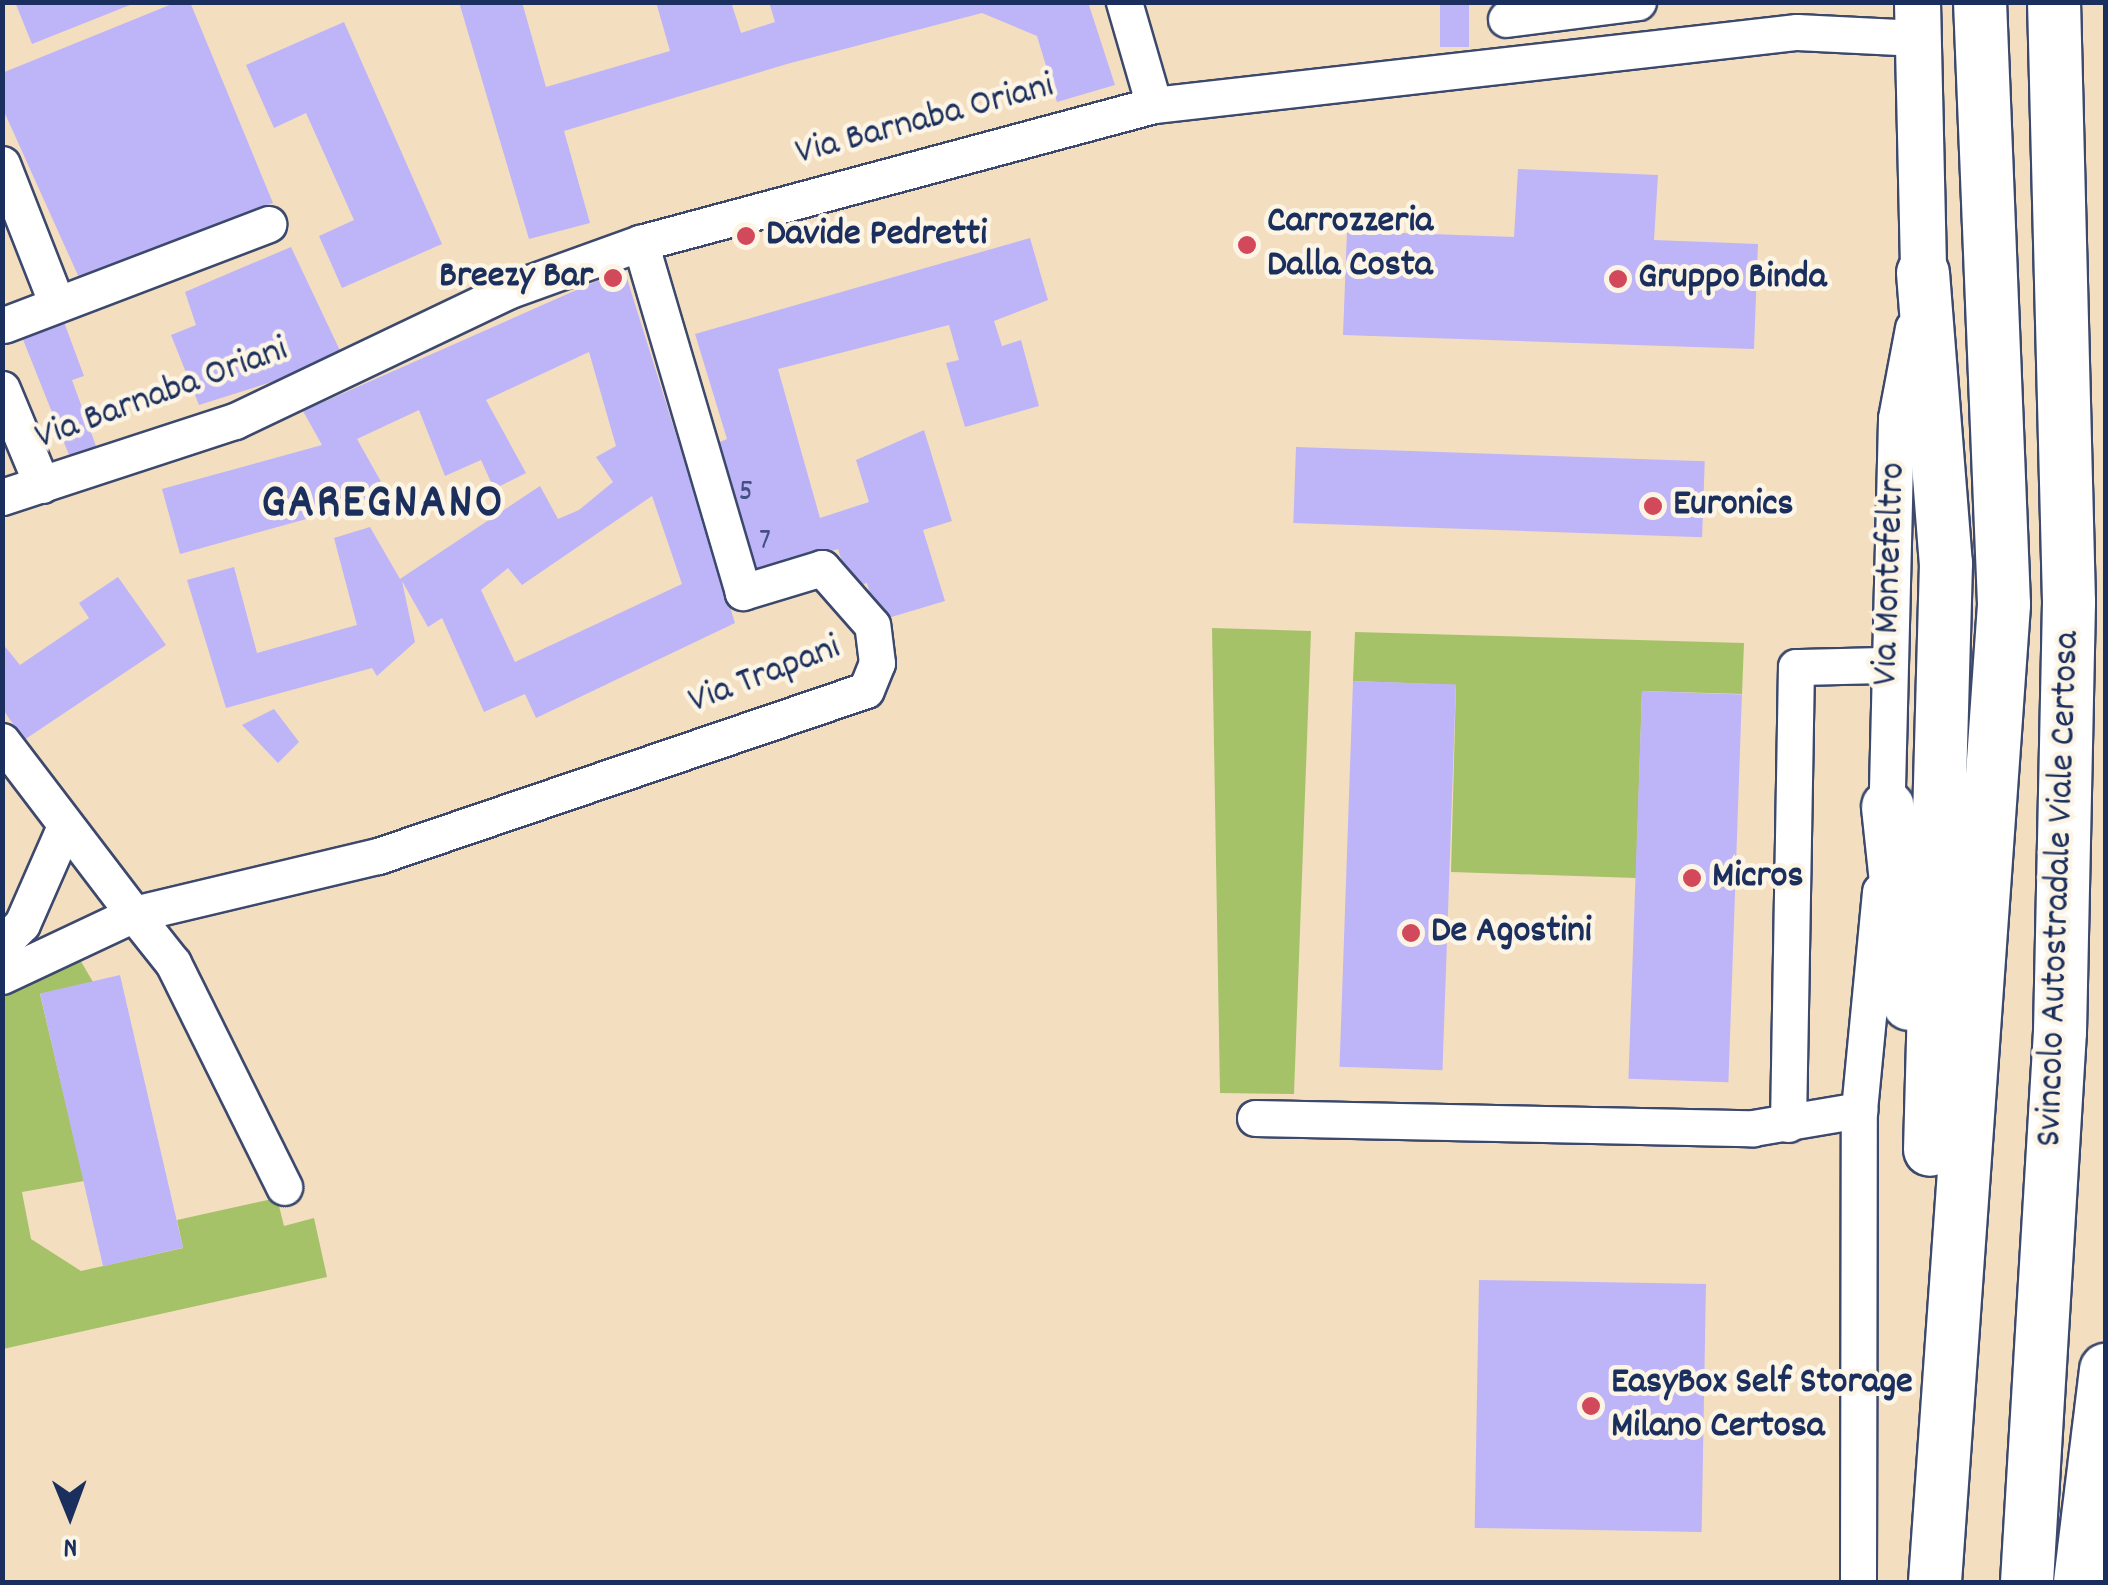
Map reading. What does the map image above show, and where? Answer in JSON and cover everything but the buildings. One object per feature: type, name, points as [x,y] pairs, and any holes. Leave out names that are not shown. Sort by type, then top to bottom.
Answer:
[{"type":"highway","name":"Svincolo Autostradale Viale Certosa","points":[[1935,1582],[2004,604],[1980,2]]},
{"type":"highway","name":"Svincolo Autostradale Viale Certosa","points":[[2028,1582],[2061,993],[2069,566],[2054,2]]},
{"type":"highway","points":[[1923,273],[1946,563],[1924,1344],[1942,1474]]},
{"type":"highway","points":[[1888,807],[1928,1190]]},
{"type":"highway","points":[[2080,1582],[2106,1370]]},
{"type":"main road","name":"Via Montefeltro","points":[[1917,20],[1923,273]]},
{"type":"street","points":[[1124,2],[1154,105]]},
{"type":"street","points":[[1506,19],[1638,2]]},
{"type":"street","name":"Via Barnaba Oriani","points":[[2,497],[235,421],[507,292],[640,243],[1154,105],[1795,17],[1917,20]]},
{"type":"street","points":[[2,164],[57,304]]},
{"type":"street","points":[[4,325],[268,224]]},
{"type":"street","name":"Via Trapani","points":[[134,914],[378,856],[866,690],[878,663],[872,624],[822,568],[744,592],[640,243]]},
{"type":"street","name":"Via Montefeltro","points":[[1858,1582],[1859,1110],[1888,807],[1886,665],[1896,418],[1923,273]]},
{"type":"street","points":[[2,389],[42,485]]},
{"type":"street","points":[[1788,1124],[1796,668],[1886,665]]},
{"type":"street","points":[[2,741],[172,963],[284,1187]]},
{"type":"street","points":[[2,944],[22,924],[65,826]]},
{"type":"street","points":[[2,976],[134,914]]},
{"type":"street","points":[[1255,1118],[1788,1124],[1859,1110]]},
{"type":"green space","points":[[1212,628],[1311,631],[1294,1094],[1220,1093]]},
{"type":"green space","points":[[1355,632],[1744,643],[1742,694],[1642,691],[1636,878],[1451,872],[1456,685],[1353,681]]},
{"type":"green space","points":[[79,958],[93,982],[40,994],[84,1181],[22,1192],[31,1239],[81,1271],[183,1248],[177,1220],[277,1198],[284,1226],[314,1218],[327,1277],[3,1349],[3,989]]},
{"type":"place","name":"Davide Pedretti","points":[[746,236]]},
{"type":"place","name":"Carrozzeria Dalla Costa","points":[[1247,245]]},
{"type":"place","name":"Breezy Bar","points":[[613,278]]},
{"type":"place","name":"Gruppo Binda","points":[[1618,279]]},
{"type":"place","name":"Euronics","points":[[1653,506]]},
{"type":"place","name":"Micros","points":[[1692,878]]},
{"type":"place","name":"De Agostini","points":[[1411,933]]},
{"type":"place","name":"EasyBox Self Storage Milano Certosa","points":[[1591,1406]]},
{"type":"district","name":"GAREGNANO","points":[[383,506]]}]
